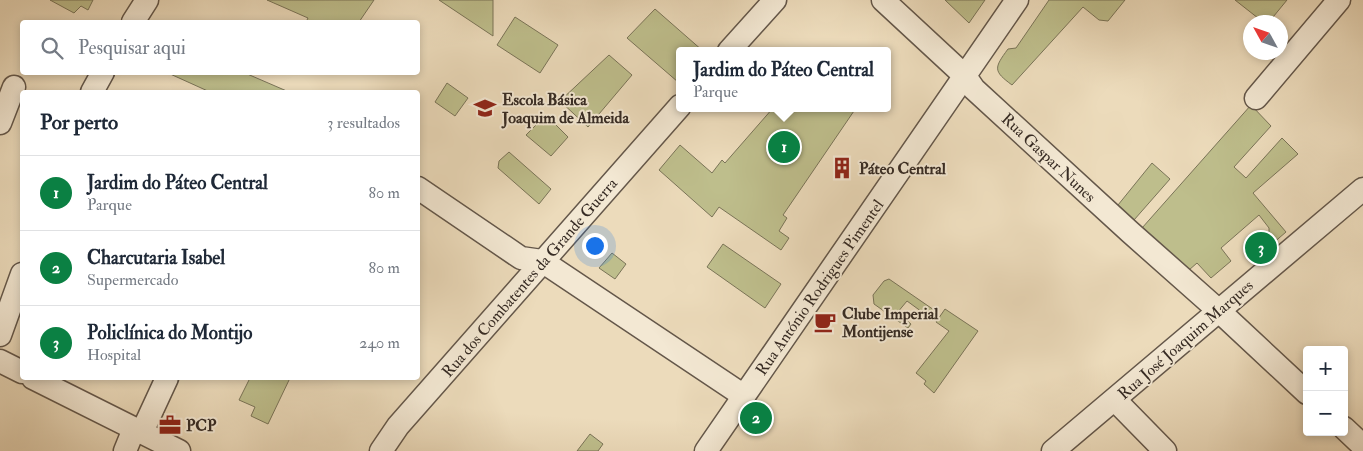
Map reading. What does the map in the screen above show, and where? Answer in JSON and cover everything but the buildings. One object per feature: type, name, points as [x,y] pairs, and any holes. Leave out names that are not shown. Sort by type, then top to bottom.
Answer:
[{"type":"street","points":[[134,20],[148,0]]},
{"type":"street","points":[[733,47],[775,0]]},
{"type":"street","name":"Rua Gaspar Nunes","points":[[883,0],[965,76],[974,88],[1006,118],[1305,391]]},
{"type":"street","name":"Rua António Rodrigues Pimentel","points":[[706,451],[1017,0]]},
{"type":"street","points":[[1256,98],[1339,0]]},
{"type":"street","points":[[93,90],[101,75]]},
{"type":"street","points":[[0,123],[14,86]]},
{"type":"street","name":"Rua dos Combatentes da Grande Guerra","points":[[381,451],[398,426],[676,110]]},
{"type":"street","points":[[420,189],[522,258],[542,261],[744,396]]},
{"type":"street","name":"Rua José Joaquim Marques","points":[[1053,451],[1363,189]]},
{"type":"street","points":[[0,335],[20,280]]},
{"type":"street","points":[[0,361],[20,371]]},
{"type":"street","points":[[37,380],[179,451]]},
{"type":"street","points":[[125,451],[166,380]]},
{"type":"street","points":[[1115,400],[1165,451]]},
{"type":"street","points":[[1348,432],[1363,446]]},
{"type":"green space","points":[[50,0],[93,0],[88,10],[81,6],[74,13]]},
{"type":"green space","points":[[267,0],[374,0],[360,20],[307,20],[308,18]]},
{"type":"green space","points":[[439,0],[493,0],[493,36]]},
{"type":"green space","points":[[945,0],[985,0],[969,23]]},
{"type":"green space","points":[[1049,0],[1125,0],[1108,21],[1099,20],[1083,7],[1012,85],[1001,76],[998,65],[1008,49],[1016,48]]},
{"type":"green space","points":[[1235,0],[1287,0],[1275,15],[1254,15]]},
{"type":"green space","points":[[655,9],[698,47],[676,47],[676,80],[627,38]]},
{"type":"green space","points":[[515,17],[558,45],[540,73],[497,45]]},
{"type":"green space","points":[[609,55],[632,75],[588,127],[560,101]]},
{"type":"green space","points":[[172,75],[250,75],[284,90],[206,90]]},
{"type":"green space","points":[[447,83],[468,98],[455,116],[435,102]]},
{"type":"green space","points":[[1251,105],[1271,126],[1234,167],[1246,178],[1282,138],[1298,154],[1253,193],[1286,232],[1272,244],[1265,236],[1269,233],[1269,228],[1259,215],[1221,248],[1231,261],[1211,278],[1197,263],[1189,270],[1142,228]]},
{"type":"green space","points":[[770,112],[853,112],[783,215],[787,218],[779,231],[789,238],[781,250],[719,207],[712,217],[659,170],[680,145],[712,173],[722,160],[725,163]]},
{"type":"green space","points":[[546,115],[568,137],[551,156],[526,135]]},
{"type":"green space","points":[[509,152],[551,189],[539,204],[498,168],[499,161]]},
{"type":"green space","points":[[1152,163],[1170,179],[1134,220],[1118,205]]},
{"type":"green space","points":[[723,244],[781,284],[765,308],[707,267]]},
{"type":"green space","points":[[612,253],[626,264],[615,279],[599,268]]},
{"type":"green space","points":[[889,279],[934,310],[929,317],[907,301],[897,313],[911,324],[908,328],[874,304],[873,295],[884,281]]},
{"type":"green space","points":[[945,309],[978,331],[934,393],[924,384],[926,381],[916,373],[949,331],[936,322]]},
{"type":"green space","points":[[249,380],[289,380],[268,424],[251,416],[255,407],[239,400]]},
{"type":"green space","points":[[590,434],[603,444],[598,451],[577,451]]},
{"type":"place","name":"Escola Básica Joaquim de Almeida","points":[[485,108]]},
{"type":"place","name":"Jardim do Páteo Central","points":[[784,147]]},
{"type":"place","name":"Páteo Central","points":[[842,168]]},
{"type":"place","name":"Policlínica do Montijo","points":[[1261,248]]},
{"type":"place","name":"Clube Imperial Montijense","points":[[825,322]]},
{"type":"place","name":"Charcutaria Isabel","points":[[756,418]]},
{"type":"place","name":"PCP","points":[[170,425]]}]
